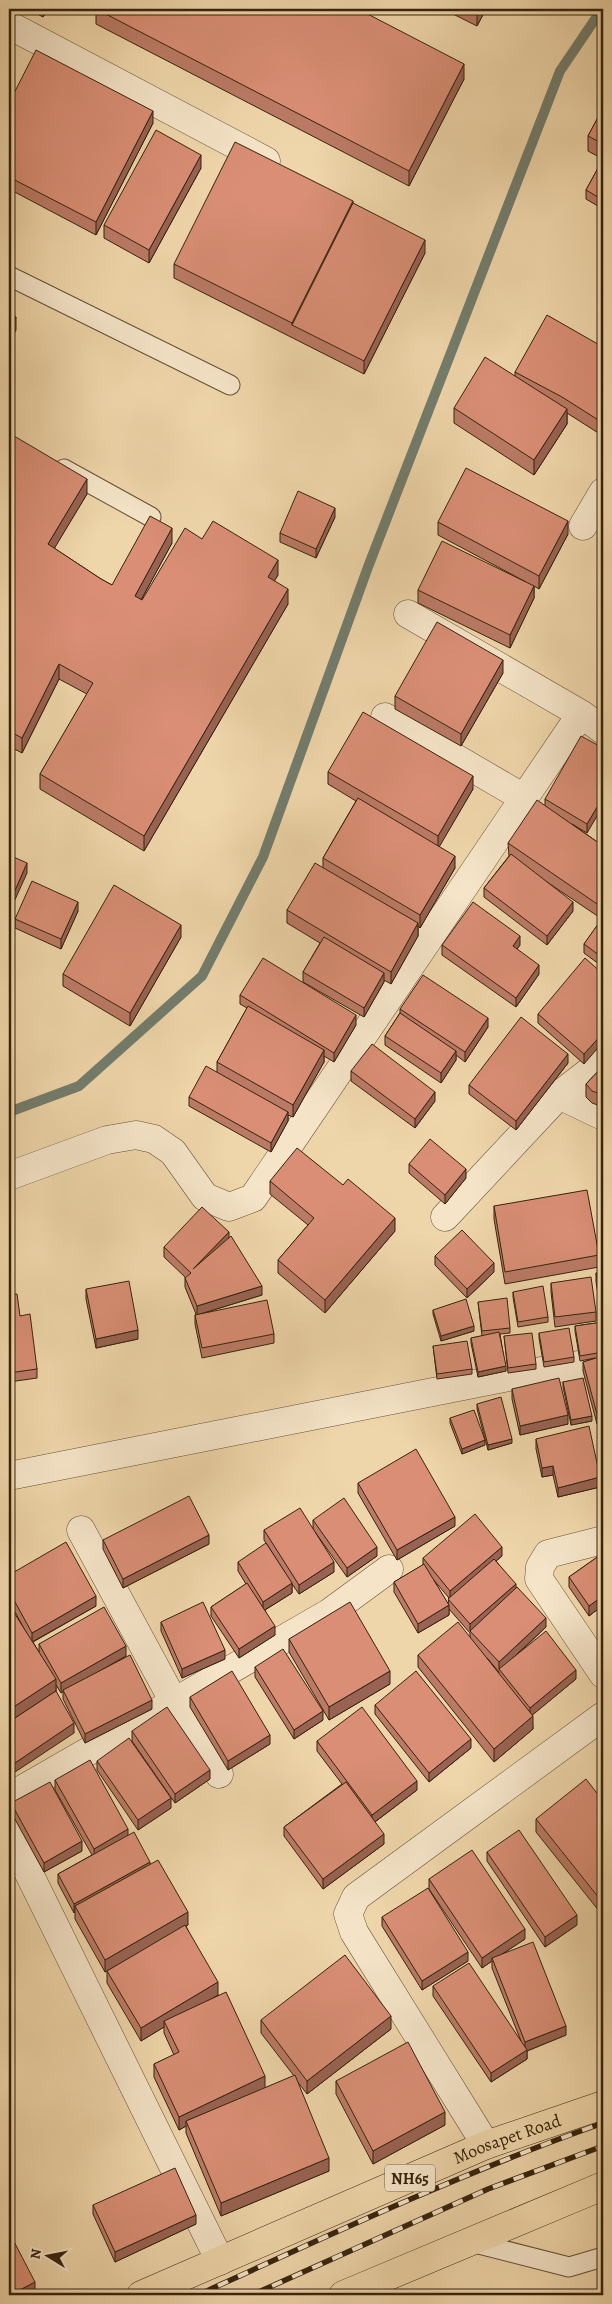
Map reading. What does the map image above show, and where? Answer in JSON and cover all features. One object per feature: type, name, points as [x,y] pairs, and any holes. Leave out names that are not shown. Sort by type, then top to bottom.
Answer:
[{"type":"highway","name":"Moosapet Road","points":[[220,2261],[486,2145],[603,2104]]},
{"type":"highway","points":[[343,2295],[603,2186]]},
{"type":"highway","name":"NH65","points":[[141,2295],[220,2261]]},
{"type":"street","points":[[9,25],[291,175]]},
{"type":"street","points":[[583,526],[603,492]]},
{"type":"street","points":[[408,614],[581,714],[603,730]]},
{"type":"street","points":[[9,1176],[108,1140],[136,1134],[154,1139],[173,1152],[205,1197],[229,1207],[253,1198],[581,714]]},
{"type":"street","points":[[385,717],[524,798]]},
{"type":"street","points":[[445,1217],[560,1095],[603,1061]]},
{"type":"street","points":[[560,1095],[603,1116]]},
{"type":"street","points":[[9,1476],[529,1373],[603,1361]]},
{"type":"street","points":[[81,1530],[174,1702],[219,1774]]},
{"type":"street","points":[[603,1540],[548,1554],[540,1567],[539,1579],[603,1674]]},
{"type":"street","points":[[9,1797],[329,1613],[389,1569]]},
{"type":"street","points":[[486,2145],[354,1932],[348,1914],[356,1897],[603,1716]]},
{"type":"street","points":[[9,1833],[220,2261]]},
{"type":"lane","points":[[9,276],[230,385]]},
{"type":"lane","points":[[51,461],[151,517]]},
{"type":"lane","points":[[471,2242],[569,2267],[603,2257]]},
{"type":"building","points":[[96,9],[358,9],[464,64],[409,171]]},
{"type":"building","points":[[468,9],[480,9],[477,14]]},
{"type":"building","points":[[36,50],[153,111],[96,222],[9,177],[9,103]]},
{"type":"building","points":[[603,108],[603,144],[588,136]]},
{"type":"building","points":[[156,130],[201,155],[149,250],[104,225]]},
{"type":"building","points":[[235,142],[353,201],[292,323],[174,264]]},
{"type":"building","points":[[603,159],[603,200],[586,190]]},
{"type":"building","points":[[353,203],[425,240],[364,361],[292,325]]},
{"type":"building","points":[[9,313],[16,317],[9,331]]},
{"type":"building","points":[[547,315],[603,347],[603,423],[562,397],[515,372]]},
{"type":"building","points":[[485,357],[567,409],[534,460],[454,408]]},
{"type":"building","points":[[9,433],[87,479],[48,544],[101,579],[112,585],[150,516],[172,528],[135,596],[142,600],[185,528],[202,539],[213,521],[278,560],[268,577],[288,589],[144,836],[40,774],[93,683],[59,664],[22,738],[9,731]]},
{"type":"building","points":[[466,468],[568,521],[539,576],[438,522]]},
{"type":"building","points":[[298,491],[335,508],[316,549],[280,533]]},
{"type":"building","points":[[442,541],[534,586],[510,635],[418,590]]},
{"type":"building","points":[[437,622],[503,660],[461,734],[395,696]]},
{"type":"building","points":[[363,712],[473,776],[438,836],[328,772]]},
{"type":"building","points":[[581,736],[603,748],[603,797],[587,824],[545,799]]},
{"type":"building","points":[[358,798],[455,856],[420,915],[323,858]]},
{"type":"building","points":[[537,800],[603,846],[603,908],[508,843]]},
{"type":"building","points":[[511,854],[573,902],[547,936],[484,888]]},
{"type":"building","points":[[9,855],[27,863],[9,904]]},
{"type":"building","points":[[315,863],[418,923],[391,972],[287,910]]},
{"type":"building","points":[[32,881],[78,902],[61,939],[15,919]]},
{"type":"building","points":[[114,885],[181,925],[130,1013],[63,974]]},
{"type":"building","points":[[473,902],[520,936],[513,946],[539,965],[516,998],[442,945]]},
{"type":"building","points":[[603,917],[603,958],[584,944]]},
{"type":"building","points":[[324,937],[384,973],[364,1008],[303,972]]},
{"type":"building","points":[[263,958],[356,1015],[334,1053],[240,995]]},
{"type":"building","points":[[585,958],[603,974],[603,1033],[584,1054],[538,1014]]},
{"type":"building","points":[[423,975],[488,1018],[465,1052],[400,1009]]},
{"type":"building","points":[[248,1006],[324,1050],[293,1105],[217,1062]]},
{"type":"building","points":[[400,1013],[456,1051],[441,1073],[385,1036]]},
{"type":"building","points":[[521,1017],[568,1054],[516,1121],[469,1085]]},
{"type":"building","points":[[372,1044],[435,1092],[415,1119],[351,1071]]},
{"type":"building","points":[[206,1066],[288,1112],[271,1143],[189,1097]]},
{"type":"building","points":[[603,1066],[603,1095],[592,1091],[586,1084]]},
{"type":"building","points":[[430,1139],[466,1169],[445,1195],[409,1164]]},
{"type":"building","points":[[297,1148],[343,1185],[348,1179],[395,1218],[325,1300],[278,1260],[314,1218],[270,1181]]},
{"type":"building","points":[[587,1190],[599,1255],[505,1272],[494,1206]]},
{"type":"building","points":[[202,1207],[229,1232],[193,1269],[231,1236],[262,1286],[197,1306],[185,1278],[191,1273],[164,1247]]},
{"type":"building","points":[[462,1230],[494,1263],[467,1289],[435,1256]]},
{"type":"building","points":[[603,1271],[603,1308],[602,1308],[596,1273]]},
{"type":"building","points":[[591,1277],[596,1312],[555,1317],[551,1283]]},
{"type":"building","points":[[129,1281],[138,1330],[96,1339],[86,1289]]},
{"type":"building","points":[[543,1286],[548,1317],[518,1322],[513,1292]]},
{"type":"building","points":[[17,1294],[20,1316],[30,1314],[37,1369],[9,1373],[9,1295]]},
{"type":"building","points":[[507,1298],[510,1328],[482,1331],[478,1302]]},
{"type":"building","points":[[466,1299],[474,1326],[441,1336],[433,1310]]},
{"type":"building","points":[[267,1300],[274,1334],[202,1348],[195,1315]]},
{"type":"building","points":[[603,1322],[603,1352],[580,1356],[575,1326]]},
{"type":"building","points":[[569,1328],[574,1357],[544,1362],[539,1333]]},
{"type":"building","points":[[499,1332],[506,1366],[478,1372],[471,1338]]},
{"type":"building","points":[[532,1333],[536,1364],[508,1368],[504,1336]]},
{"type":"building","points":[[467,1341],[472,1369],[437,1374],[433,1346]]},
{"type":"building","points":[[603,1356],[603,1413],[597,1414],[583,1362]]},
{"type":"building","points":[[559,1378],[568,1415],[520,1426],[512,1389]]},
{"type":"building","points":[[583,1378],[592,1416],[571,1420],[563,1382]]},
{"type":"building","points":[[501,1397],[512,1439],[488,1445],[477,1404]]},
{"type":"building","points":[[474,1410],[485,1440],[462,1449],[450,1418]]},
{"type":"building","points":[[589,1426],[600,1477],[558,1488],[553,1466],[542,1468],[536,1439]]},
{"type":"building","points":[[416,1449],[455,1517],[397,1550],[358,1483]]},
{"type":"building","points":[[189,1496],[209,1535],[123,1579],[103,1540]]},
{"type":"building","points":[[344,1498],[377,1547],[347,1568],[313,1520]]},
{"type":"building","points":[[300,1508],[334,1562],[299,1585],[264,1530]]},
{"type":"building","points":[[475,1514],[502,1547],[450,1591],[423,1558]]},
{"type":"building","points":[[66,1542],[96,1596],[32,1633],[9,1591],[9,1575]]},
{"type":"building","points":[[266,1543],[292,1583],[263,1602],[238,1562]]},
{"type":"building","points":[[603,1553],[603,1596],[589,1606],[569,1577]]},
{"type":"building","points":[[494,1559],[516,1584],[470,1624],[448,1599]]},
{"type":"building","points":[[424,1564],[449,1605],[418,1624],[394,1582]]},
{"type":"building","points":[[247,1583],[275,1626],[239,1649],[211,1607]]},
{"type":"building","points":[[517,1587],[546,1618],[499,1662],[470,1631]]},
{"type":"building","points":[[603,1601],[603,1611],[598,1605]]},
{"type":"building","points":[[203,1602],[225,1650],[182,1669],[161,1622]]},
{"type":"building","points":[[350,1602],[390,1671],[329,1707],[289,1639]]},
{"type":"building","points":[[104,1607],[126,1646],[61,1683],[39,1644]]},
{"type":"building","points":[[13,1611],[56,1679],[9,1710],[9,1614]]},
{"type":"building","points":[[458,1622],[533,1716],[494,1749],[418,1655]]},
{"type":"building","points":[[546,1631],[576,1670],[530,1708],[499,1669]]},
{"type":"building","points":[[283,1649],[323,1711],[294,1730],[255,1667]]},
{"type":"building","points":[[130,1655],[152,1700],[85,1734],[63,1690]]},
{"type":"building","points":[[232,1671],[270,1735],[228,1761],[190,1697]]},
{"type":"building","points":[[416,1671],[471,1739],[429,1773],[375,1705]]},
{"type":"building","points":[[56,1691],[74,1723],[9,1767],[9,1722]]},
{"type":"building","points":[[167,1707],[210,1770],[175,1794],[132,1731]]},
{"type":"building","points":[[362,1707],[417,1781],[372,1815],[317,1741]]},
{"type":"building","points":[[129,1738],[171,1798],[138,1820],[97,1761]]},
{"type":"building","points":[[90,1760],[128,1829],[94,1849],[55,1780]]},
{"type":"building","points":[[586,1779],[603,1801],[603,1903],[536,1819]]},
{"type":"building","points":[[50,1782],[82,1841],[44,1863],[11,1803]]},
{"type":"building","points":[[346,1782],[384,1834],[323,1879],[284,1827]]},
{"type":"building","points":[[519,1830],[577,1915],[545,1937],[487,1852]]},
{"type":"building","points":[[134,1832],[150,1862],[74,1904],[58,1874]]},
{"type":"building","points":[[472,1850],[525,1929],[482,1958],[429,1879]]},
{"type":"building","points":[[158,1860],[188,1912],[105,1960],[75,1906]]},
{"type":"building","points":[[428,1888],[468,1952],[422,1981],[382,1917]]},
{"type":"building","points":[[185,1925],[218,1982],[141,2028],[107,1971]]},
{"type":"building","points":[[533,1942],[566,2026],[525,2042],[492,1958]]},
{"type":"building","points":[[345,1955],[391,2016],[307,2081],[261,2020]]},
{"type":"building","points":[[469,1963],[527,2050],[491,2073],[433,1986]]},
{"type":"building","points":[[226,1992],[265,2076],[179,2117],[154,2064],[179,2052],[164,2021]]},
{"type":"building","points":[[408,2042],[445,2112],[373,2151],[336,2081]]},
{"type":"building","points":[[295,2075],[329,2158],[221,2203],[186,2121]]},
{"type":"building","points":[[175,2168],[196,2215],[115,2252],[93,2205]]},
{"type":"building","points":[[9,2232],[35,2282],[10,2295],[9,2295]]},
{"type":"waterway","points":[[9,1112],[79,1086],[202,976],[263,857],[368,567],[560,71],[602,9]]},
{"type":"railway","points":[[198,2295],[449,2183],[603,2123]]},
{"type":"railway","points":[[252,2295],[488,2189],[603,2146]]}]
